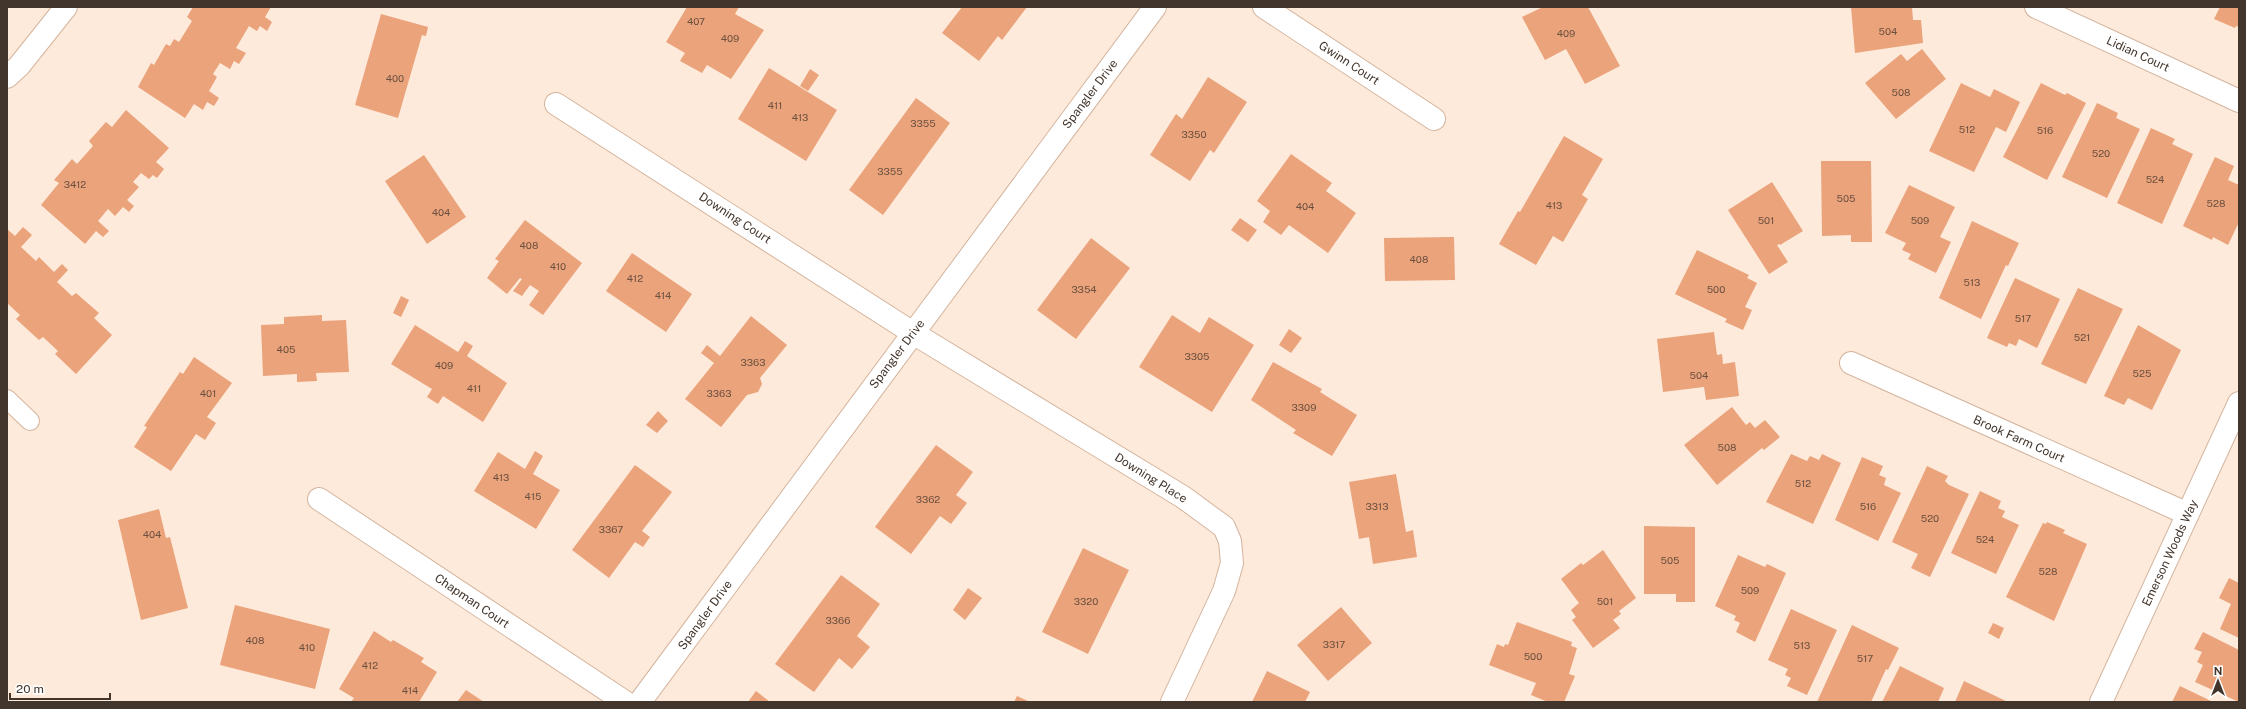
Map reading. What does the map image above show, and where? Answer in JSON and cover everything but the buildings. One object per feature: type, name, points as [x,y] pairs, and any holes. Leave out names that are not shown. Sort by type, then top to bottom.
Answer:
[{"type":"street","points":[[7,77],[18,66],[66,7]]},
{"type":"street","name":"Spangler Drive","points":[[640,702],[1155,7]]},
{"type":"street","name":"Gwinn Court","points":[[1264,7],[1434,119]]},
{"type":"street","name":"Lidian Court","points":[[2036,7],[2239,101]]},
{"type":"street","name":"Downing Court","points":[[556,104],[913,333]]},
{"type":"street","name":"Downing Place","points":[[913,333],[1183,497],[1224,526],[1230,541],[1232,563],[1224,591],[1172,702]]},
{"type":"street","name":"Brook Farm Court","points":[[1851,363],[2188,514]]},
{"type":"street","name":"Emerson Woods Way","points":[[2101,702],[2239,403]]},
{"type":"street","name":"Chapman Court","points":[[319,499],[625,702]]},
{"type":"lane","points":[[7,399],[30,421]]}]
